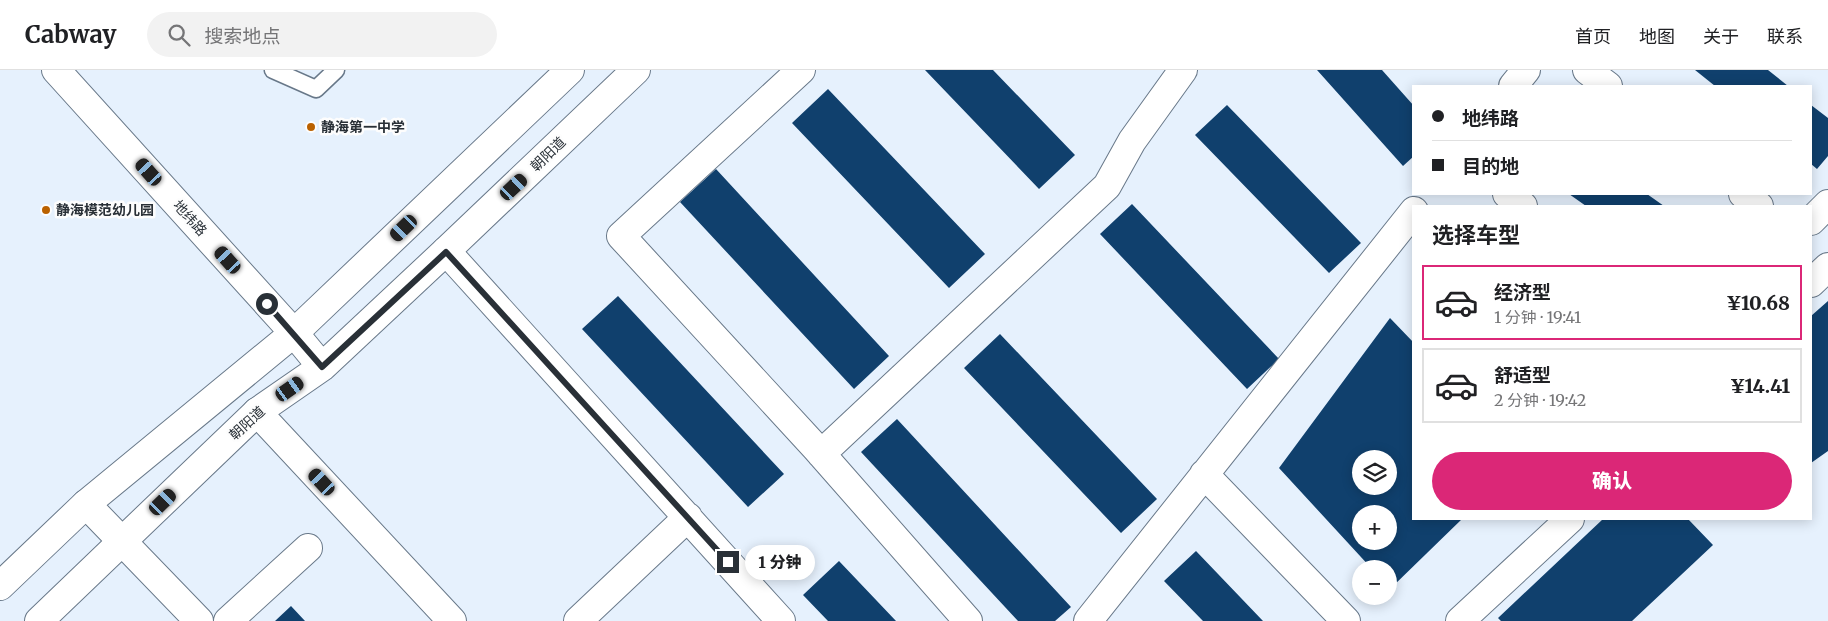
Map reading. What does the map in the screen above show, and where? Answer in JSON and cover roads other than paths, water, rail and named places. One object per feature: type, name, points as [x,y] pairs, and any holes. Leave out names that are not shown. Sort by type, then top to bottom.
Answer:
[{"type":"street","name":"地纬路","points":[[56,70],[294,333],[322,367]]},
{"type":"street","points":[[0,586],[86,504],[294,333],[570,70]]},
{"type":"street","name":"朝阳道","points":[[39,621],[258,412],[322,367],[446,252],[636,70]]},
{"type":"street","points":[[801,70],[621,236],[821,454],[968,621]]},
{"type":"street","points":[[821,454],[1107,186],[1132,141],[1183,70]]},
{"type":"street","points":[[1514,85],[1526,70]]},
{"type":"street","points":[[1587,70],[1607,85]]},
{"type":"street","points":[[1419,205],[1427,195]]},
{"type":"street","points":[[1508,195],[1521,205]]},
{"type":"street","points":[[1744,195],[1758,205]]},
{"type":"street","points":[[1812,220],[1828,204]]},
{"type":"street","points":[[1088,621],[1412,214]]},
{"type":"street","points":[[446,252],[781,621]]},
{"type":"street","points":[[1812,282],[1828,267]]},
{"type":"street","points":[[258,412],[452,621]]},
{"type":"street","points":[[1204,474],[1346,621]]},
{"type":"street","points":[[86,504],[199,621]]},
{"type":"street","points":[[578,621],[688,518]]},
{"type":"street","points":[[1460,621],[1569,520]]},
{"type":"street","points":[[228,621],[308,548]]},
{"type":"lane","points":[[273,70],[316,89],[336,70]]},
{"type":"place","name":"静海第一中学","points":[[311,127]]},
{"type":"place","name":"静海模范幼儿园","points":[[46,210]]}]
